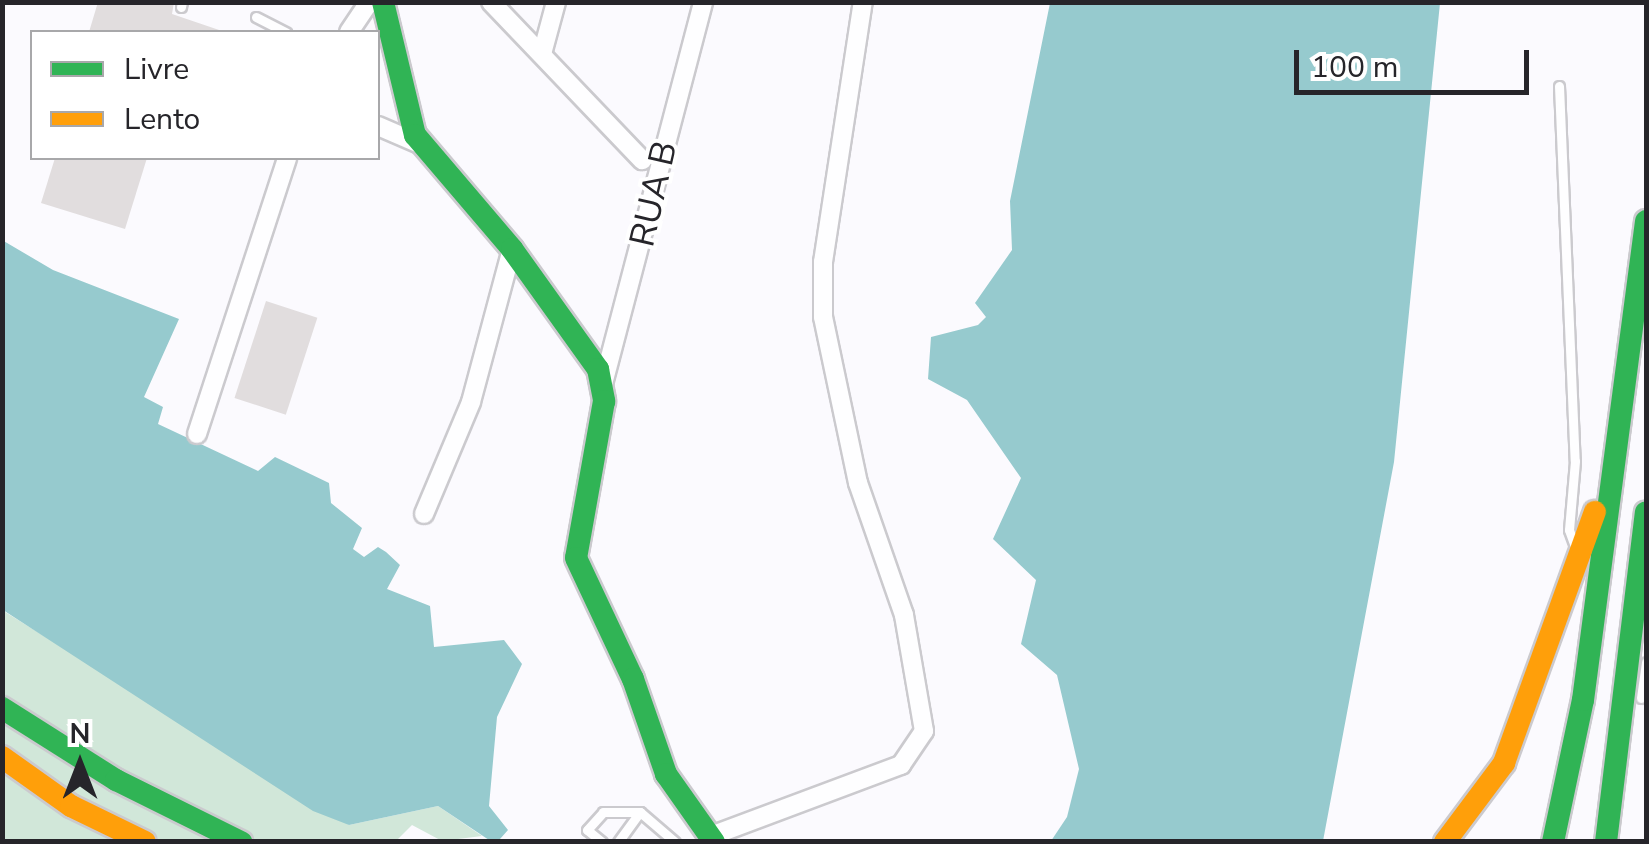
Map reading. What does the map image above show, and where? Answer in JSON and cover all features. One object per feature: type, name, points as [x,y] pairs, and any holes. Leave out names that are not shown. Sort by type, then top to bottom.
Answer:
[{"type":"main road","points":[[384,2],[405,112],[422,145],[512,248],[603,384],[576,558],[633,679],[666,774],[712,839]]},
{"type":"main road","points":[[1553,842],[1582,700],[1632,371],[1646,221]]},
{"type":"main road","points":[[1445,842],[1504,763],[1582,554],[1632,371]]},
{"type":"main road","points":[[1607,842],[1646,512]]},
{"type":"main road","points":[[1570,842],[1582,700]]},
{"type":"main road","points":[[2,708],[116,780],[241,842]]},
{"type":"main road","points":[[2,757],[71,806],[145,842]]},
{"type":"main road","points":[[71,806],[102,842]]},
{"type":"street","points":[[350,30],[369,2]]},
{"type":"street","points":[[492,2],[642,160]]},
{"type":"street","points":[[542,54],[556,2]]},
{"type":"street","name":"RUA B","points":[[603,384],[703,2]]},
{"type":"street","points":[[712,839],[901,764],[924,731],[904,614],[858,483],[823,317],[828,226],[863,2]]},
{"type":"street","points":[[380,127],[422,145]]},
{"type":"street","points":[[198,434],[287,160]]},
{"type":"street","points":[[424,514],[471,402],[512,248]]},
{"type":"lane","points":[[256,17],[282,30]]},
{"type":"lane","points":[[1559,86],[1575,461],[1569,530],[1572,546],[1582,554]]},
{"type":"lane","points":[[1638,712],[1646,662]]},
{"type":"lane","points":[[1607,842],[1633,745]]},
{"type":"lane","points":[[602,842],[587,830],[603,812],[640,812],[675,842]]},
{"type":"lane","points":[[618,842],[640,812]]},
{"type":"green space","points":[[2,610],[349,825],[438,806],[482,836],[442,841],[412,825],[395,842],[3,841]]},
{"type":"water","points":[[1050,3],[1440,3],[1394,462],[1323,841],[1051,841],[1067,817],[1079,769],[1057,675],[1021,644],[1036,580],[993,539],[1021,478],[967,400],[928,379],[931,337],[978,325],[986,317],[975,303],[1012,250],[1010,201]]},
{"type":"water","points":[[2,240],[53,270],[179,319],[144,397],[163,407],[158,424],[258,471],[275,457],[329,483],[331,503],[362,528],[353,549],[364,557],[378,547],[386,552],[400,565],[387,589],[430,606],[434,647],[504,640],[522,664],[497,717],[489,806],[508,830],[500,839],[489,840],[438,806],[349,825],[313,811],[3,610]]},
{"type":"building","points":[[98,2],[174,2],[172,14],[219,30],[90,30]]},
{"type":"building","points":[[54,160],[146,160],[125,229],[41,203]]},
{"type":"building","points":[[266,301],[317,318],[286,415],[234,398]]},
{"type":"traffic: fast","points":[[383,2],[415,135],[512,249],[598,369],[604,401],[576,558],[633,679],[666,774],[714,842]]},
{"type":"traffic: fast","points":[[1553,842],[1583,700],[1646,221]]},
{"type":"traffic: fast","points":[[1606,842],[1646,512]]},
{"type":"traffic: fast","points":[[2,708],[116,780],[241,842]]},
{"type":"traffic: slow","points":[[1445,842],[1504,763],[1595,512]]},
{"type":"traffic: slow","points":[[2,757],[71,806],[145,842]]}]
